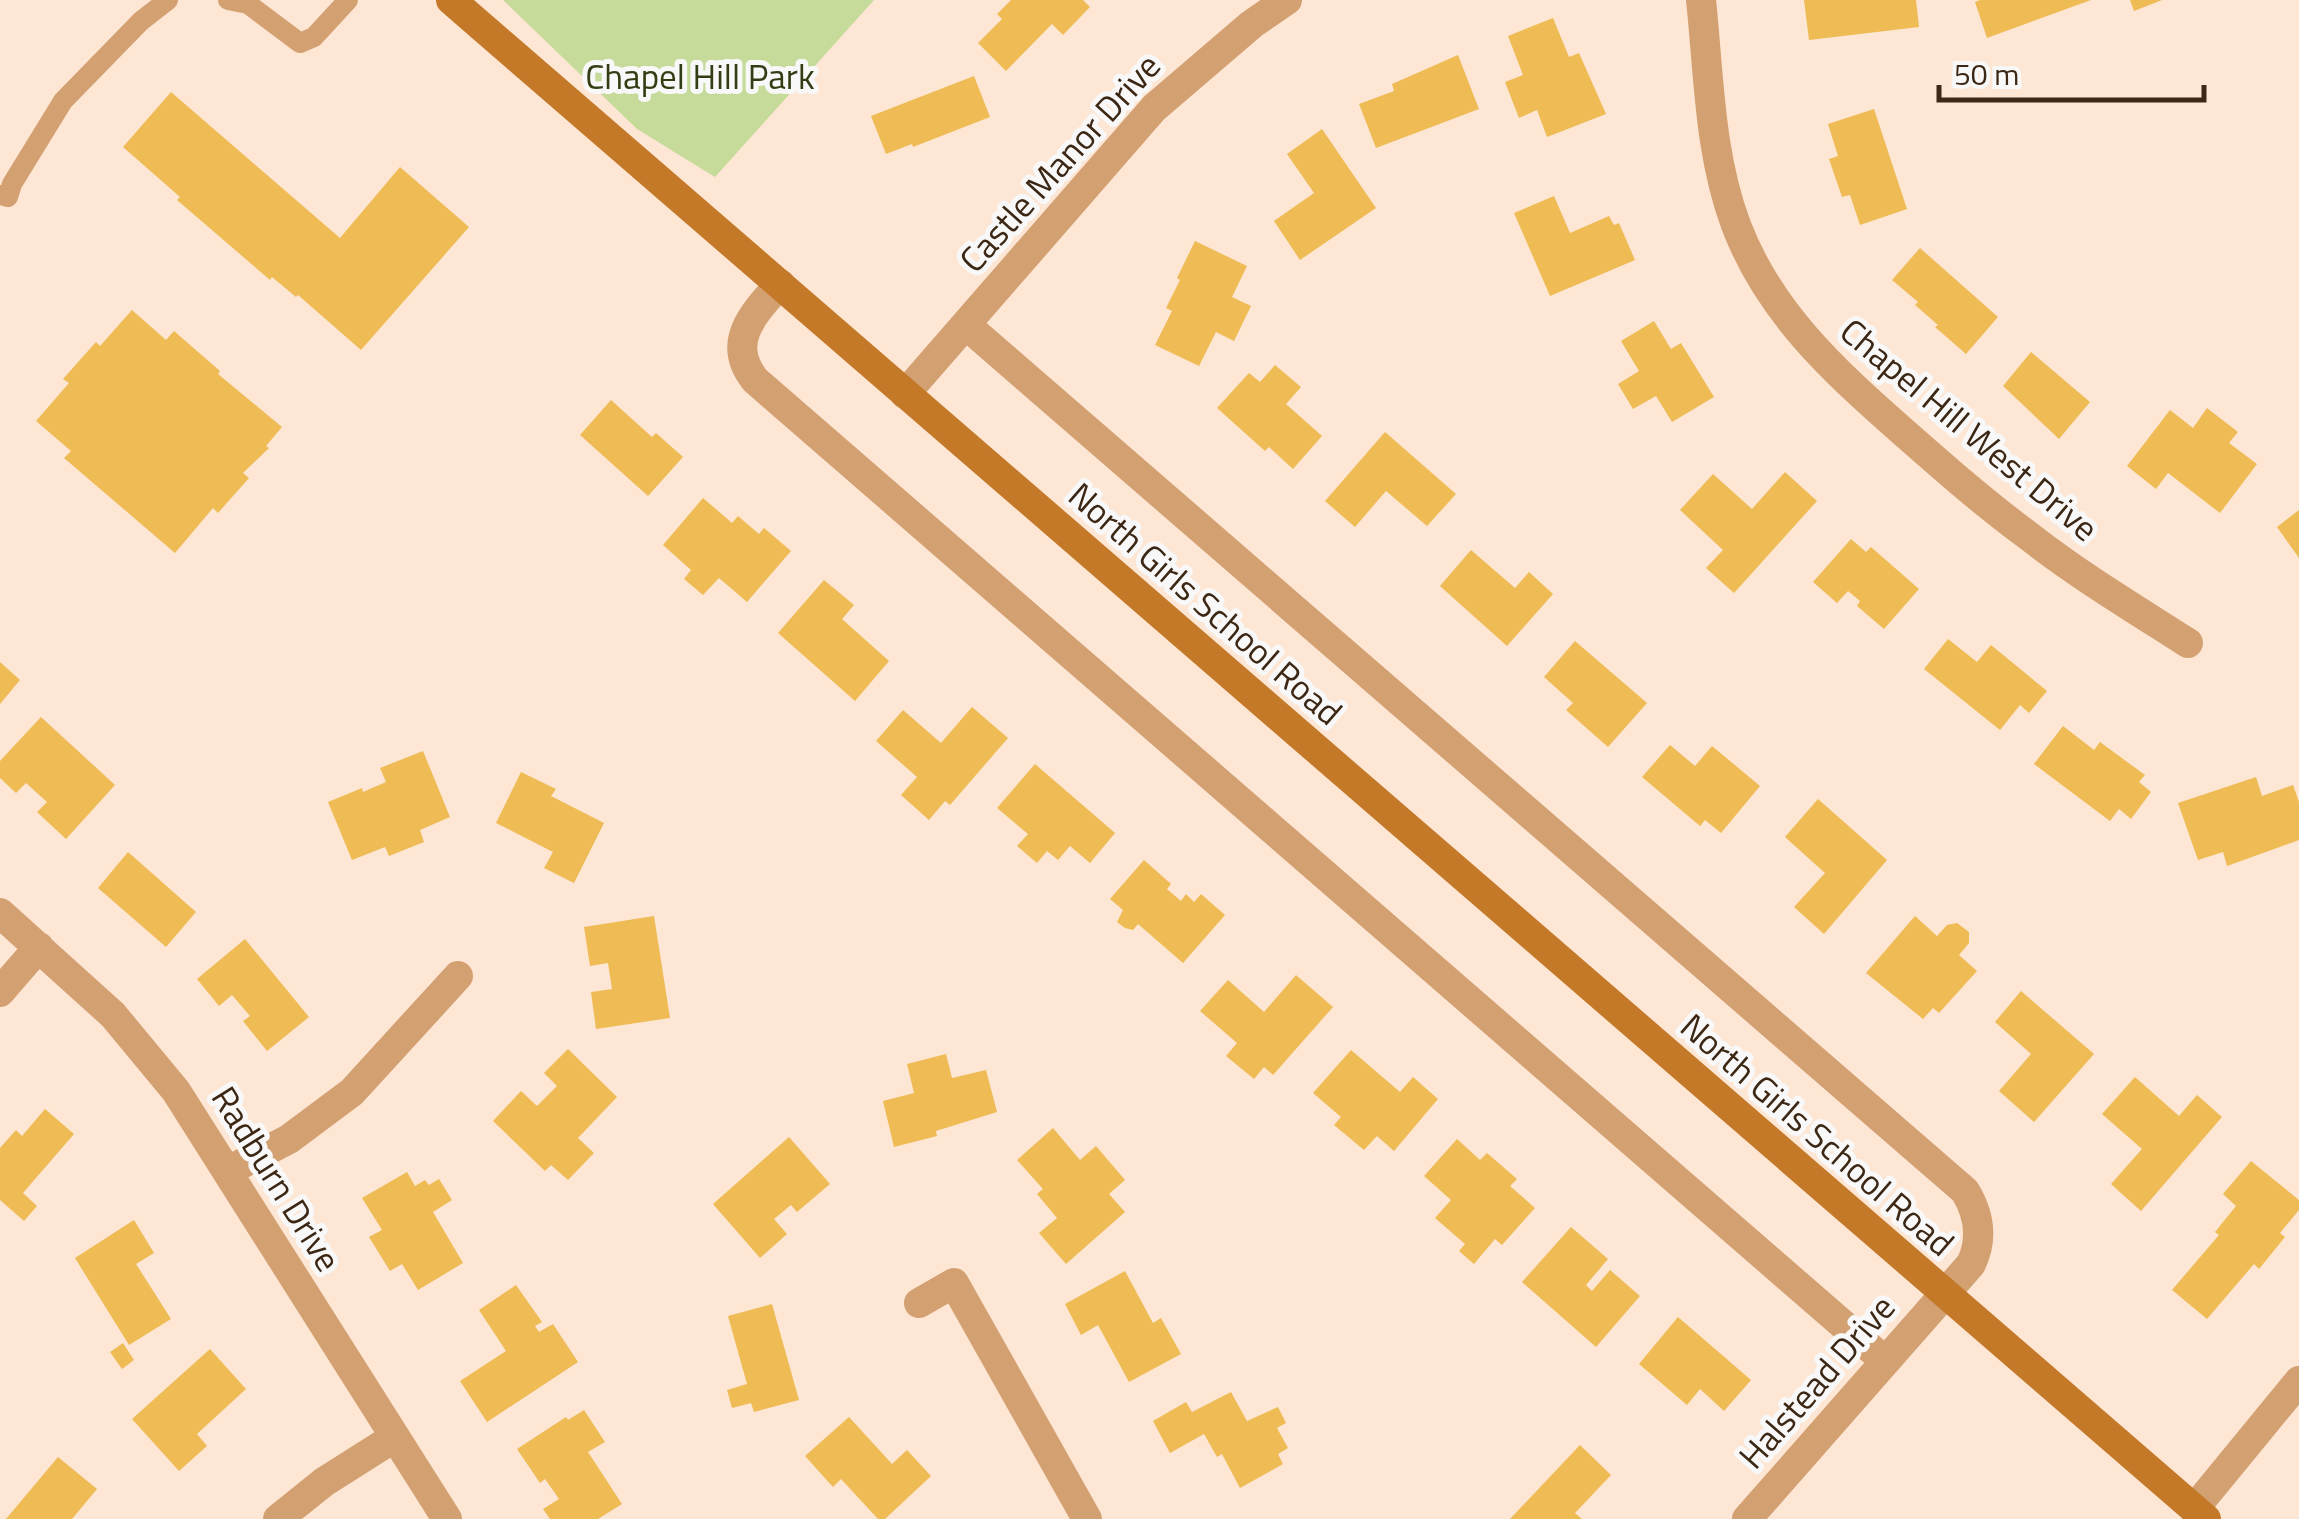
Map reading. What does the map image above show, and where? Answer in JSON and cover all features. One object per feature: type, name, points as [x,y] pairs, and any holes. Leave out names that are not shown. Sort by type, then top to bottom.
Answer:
[{"type":"main road","name":"North Girls School Road","points":[[451,0],[1944,1295]]},
{"type":"main road","points":[[1944,1295],[2200,1514]]},
{"type":"street","name":"Castle Manor Drive","points":[[905,394],[1154,108],[1252,24],[1287,0]]},
{"type":"street","name":"Chapel Hill West Drive","points":[[1702,0],[1709,101],[1727,196],[1749,255],[1784,312],[1836,372],[1979,497],[2059,558],[2188,643]]},
{"type":"street","points":[[780,284],[748,319],[741,340],[742,355],[755,380],[1885,1361]]},
{"type":"street","name":"North Girls School Road","points":[[966,325],[1957,1184],[1974,1208],[1979,1226],[1971,1264],[1944,1295]]},
{"type":"street","name":"Radburn Drive","points":[[0,913],[113,1015],[156,1066],[228,1172],[447,1519]]},
{"type":"street","points":[[0,992],[39,947]]},
{"type":"street","points":[[228,1172],[289,1139],[352,1092],[458,976]]},
{"type":"street","points":[[919,1303],[954,1283],[1087,1519]]},
{"type":"street","name":"Halstead Drive","points":[[1747,1519],[1944,1295]]},
{"type":"street","points":[[2200,1514],[2299,1381]]},
{"type":"street","points":[[278,1519],[324,1482],[395,1437]]},
{"type":"lane","points":[[0,195],[8,197],[12,184],[64,101],[141,20],[168,0]]},
{"type":"lane","points":[[228,0],[248,4],[300,44],[314,37],[348,0]]},
{"type":"green space","name":"Chapel Hill Park","points":[[503,0],[874,0],[715,177],[637,129]]},
{"type":"building","points":[[1011,0],[1083,0],[1090,7],[1063,35],[1052,24],[1006,71],[978,43],[1002,19],[997,14]]},
{"type":"building","points":[[1804,0],[1916,0],[1919,27],[1809,40]]},
{"type":"building","points":[[2091,0],[1987,38],[1975,2]]},
{"type":"building","points":[[2130,0],[2162,0],[2134,11]]},
{"type":"building","points":[[1553,18],[1569,57],[1579,53],[1606,114],[1547,137],[1537,110],[1519,118],[1505,82],[1523,75],[1508,36]]},
{"type":"building","points":[[1458,55],[1479,109],[1376,148],[1359,104],[1394,91],[1392,84]]},
{"type":"building","points":[[974,76],[990,117],[886,154],[871,116]]},
{"type":"building","points":[[171,92],[340,238],[400,167],[469,227],[361,350],[298,295],[272,277],[270,280],[177,200],[180,197],[123,147]]},
{"type":"building","points":[[1874,109],[1907,209],[1860,225],[1850,195],[1842,197],[1829,159],[1838,156],[1828,124]]},
{"type":"building","points":[[1322,129],[1376,208],[1300,260],[1274,221],[1314,193],[1287,154]]},
{"type":"building","points":[[1554,196],[1570,233],[1609,216],[1614,225],[1619,223],[1635,260],[1550,296],[1514,213]]},
{"type":"building","points":[[1195,241],[1247,266],[1232,297],[1251,306],[1234,341],[1216,332],[1199,366],[1155,345],[1172,311],[1166,308]]},
{"type":"building","points":[[1920,248],[1998,317],[1966,354],[1892,280]]},
{"type":"building","points":[[132,310],[166,340],[174,331],[282,427],[266,446],[269,448],[243,473],[249,478],[218,513],[213,508],[175,553],[64,458],[71,451],[36,421],[69,383],[63,379]]},
{"type":"building","points":[[1654,321],[1671,349],[1681,343],[1714,397],[1672,422],[1656,396],[1633,409],[1618,384],[1639,371],[1621,341]]},
{"type":"building","points":[[2031,352],[2090,402],[2059,439],[2003,386]]},
{"type":"building","points":[[1275,365],[1301,387],[1286,404],[1322,436],[1293,469],[1269,447],[1265,451],[1217,408],[1249,373],[1260,382]]},
{"type":"building","points":[[611,400],[652,437],[656,433],[683,457],[648,496],[580,435]]},
{"type":"building","points":[[2207,408],[2238,432],[2229,443],[2257,464],[2220,513],[2168,473],[2156,489],[2127,466],[2170,410],[2193,428]]},
{"type":"building","points":[[1385,432],[1456,494],[1427,526],[1386,491],[1355,527],[1325,501]]},
{"type":"building","points":[[1785,472],[1817,501],[1734,593],[1706,568],[1723,550],[1680,510],[1713,474],[1752,509]]},
{"type":"building","points":[[703,498],[732,523],[738,516],[759,534],[764,528],[791,551],[747,602],[719,578],[703,595],[684,579],[691,570],[663,545]]},
{"type":"building","points":[[2299,510],[2299,558],[2277,527]]},
{"type":"building","points":[[1851,539],[1866,552],[1871,547],[1919,589],[1884,629],[1857,606],[1860,601],[1848,591],[1837,603],[1813,582]]},
{"type":"building","points":[[1471,550],[1515,588],[1529,572],[1553,594],[1507,646],[1440,586]]},
{"type":"building","points":[[824,580],[854,605],[842,619],[889,661],[855,701],[778,633]]},
{"type":"building","points":[[1948,639],[1977,662],[1991,645],[2047,691],[2029,713],[2020,705],[2000,730],[1924,669]]},
{"type":"building","points":[[1575,641],[1647,703],[1608,747],[1566,710],[1573,703],[1544,677]]},
{"type":"building","points":[[0,662],[20,680],[0,704]]},
{"type":"building","points":[[972,707],[1008,738],[950,805],[945,801],[929,820],[901,795],[917,777],[876,741],[903,710],[941,743]]},
{"type":"building","points":[[41,717],[115,785],[66,839],[37,812],[47,802],[26,783],[16,793],[0,778],[0,761]]},
{"type":"building","points":[[2063,726],[2094,750],[2100,742],[2145,775],[2139,782],[2151,792],[2131,819],[2119,809],[2110,821],[2034,764]]},
{"type":"building","points":[[1670,745],[1695,766],[1712,746],[1760,786],[1721,833],[1705,820],[1700,826],[1642,777]]},
{"type":"building","points":[[423,751],[450,817],[420,830],[424,842],[389,856],[385,847],[352,860],[328,802],[386,782],[380,768]]},
{"type":"building","points":[[1035,764],[1115,833],[1090,863],[1070,846],[1058,860],[1047,851],[1037,863],[1017,846],[1028,834],[997,808]]},
{"type":"building","points":[[521,772],[556,789],[551,796],[604,823],[574,883],[544,868],[553,852],[496,823]]},
{"type":"building","points":[[2256,777],[2262,796],[2293,785],[2299,802],[2299,840],[2227,866],[2223,852],[2198,860],[2178,803]]},
{"type":"building","points":[[1818,799],[1887,860],[1824,934],[1794,907],[1825,873],[1785,837]]},
{"type":"building","points":[[128,852],[196,912],[166,947],[98,888]]},
{"type":"building","points":[[1144,860],[1171,884],[1167,889],[1181,901],[1186,894],[1194,902],[1201,894],[1225,915],[1183,963],[1138,924],[1133,930],[1117,922],[1123,910],[1110,899]]},
{"type":"building","points":[[654,916],[670,1018],[596,1029],[591,992],[612,989],[608,963],[590,966],[584,927]]},
{"type":"building","points":[[1915,916],[1937,936],[1947,925],[1957,923],[1969,932],[1969,943],[1959,955],[1977,971],[1939,1013],[1933,1008],[1923,1019],[1866,973]]},
{"type":"building","points":[[245,939],[309,1017],[267,1051],[243,1021],[250,1016],[232,995],[219,1006],[197,979]]},
{"type":"building","points":[[1296,975],[1333,1007],[1273,1075],[1264,1067],[1254,1079],[1226,1056],[1237,1043],[1200,1011],[1228,980],[1264,1012]]},
{"type":"building","points":[[2021,991],[2094,1054],[2034,1122],[1999,1091],[2031,1054],[1995,1022]]},
{"type":"building","points":[[568,1049],[617,1097],[578,1138],[594,1153],[568,1180],[551,1165],[545,1171],[493,1121],[521,1091],[537,1106],[557,1086],[544,1073]]},
{"type":"building","points":[[1351,1050],[1400,1092],[1413,1077],[1438,1099],[1394,1151],[1377,1136],[1364,1150],[1334,1125],[1341,1117],[1313,1093]]},
{"type":"building","points":[[946,1054],[952,1078],[986,1070],[997,1112],[936,1131],[937,1136],[894,1147],[883,1101],[914,1093],[907,1064]]},
{"type":"building","points":[[2135,1077],[2179,1116],[2197,1095],[2222,1117],[2141,1211],[2111,1184],[2142,1149],[2102,1114]]},
{"type":"building","points":[[45,1109],[74,1134],[23,1193],[37,1206],[24,1221],[0,1200],[0,1148],[16,1130],[22,1136]]},
{"type":"building","points":[[1053,1128],[1080,1160],[1096,1146],[1125,1180],[1109,1194],[1125,1212],[1066,1264],[1039,1233],[1057,1218],[1037,1194],[1043,1189],[1017,1160]]},
{"type":"building","points":[[789,1137],[830,1184],[797,1212],[791,1205],[774,1219],[787,1234],[760,1258],[713,1204]]},
{"type":"building","points":[[1457,1139],[1480,1160],[1487,1153],[1517,1179],[1510,1186],[1535,1208],[1502,1245],[1495,1239],[1474,1264],[1459,1251],[1465,1244],[1435,1218],[1451,1200],[1424,1176]]},
{"type":"building","points":[[2251,1161],[2299,1200],[2299,1210],[2280,1233],[2285,1237],[2259,1269],[2254,1264],[2207,1319],[2172,1290],[2219,1235],[2215,1232],[2236,1206],[2223,1194]]},
{"type":"building","points":[[407,1172],[415,1186],[439,1179],[452,1200],[433,1212],[463,1263],[418,1290],[402,1264],[390,1271],[369,1237],[382,1230],[362,1198]]},
{"type":"building","points":[[134,1220],[154,1253],[136,1264],[171,1319],[129,1345],[75,1258]]},
{"type":"building","points":[[1571,1227],[1608,1259],[1586,1285],[1592,1291],[1610,1270],[1640,1296],[1596,1347],[1522,1282]]},
{"type":"building","points":[[1125,1271],[1153,1323],[1161,1318],[1181,1354],[1129,1382],[1098,1325],[1081,1335],[1065,1304]]},
{"type":"building","points":[[516,1285],[542,1322],[535,1326],[539,1332],[553,1324],[578,1362],[487,1422],[460,1381],[506,1351],[479,1310]]},
{"type":"building","points":[[772,1304],[799,1400],[754,1412],[751,1403],[732,1408],[727,1390],[747,1384],[728,1316]]},
{"type":"building","points":[[1678,1317],[1751,1380],[1724,1411],[1700,1389],[1687,1405],[1639,1364]]},
{"type":"building","points":[[123,1343],[134,1360],[122,1369],[110,1352]]},
{"type":"building","points":[[210,1349],[246,1389],[197,1434],[207,1446],[179,1471],[132,1419]]},
{"type":"building","points":[[1231,1392],[1247,1421],[1278,1407],[1286,1423],[1277,1428],[1288,1448],[1278,1454],[1283,1464],[1240,1488],[1222,1454],[1217,1457],[1204,1434],[1170,1453],[1153,1421],[1186,1402],[1192,1412]]},
{"type":"building","points":[[584,1410],[605,1442],[588,1452],[622,1504],[598,1519],[550,1519],[543,1509],[559,1499],[545,1479],[540,1483],[517,1449],[566,1417],[568,1420]]},
{"type":"building","points":[[849,1417],[892,1464],[907,1450],[931,1476],[885,1519],[878,1519],[841,1479],[833,1487],[805,1456]]},
{"type":"building","points":[[1580,1445],[1611,1475],[1575,1513],[1582,1519],[1510,1519]]},
{"type":"building","points":[[58,1457],[97,1489],[72,1519],[6,1519]]}]
